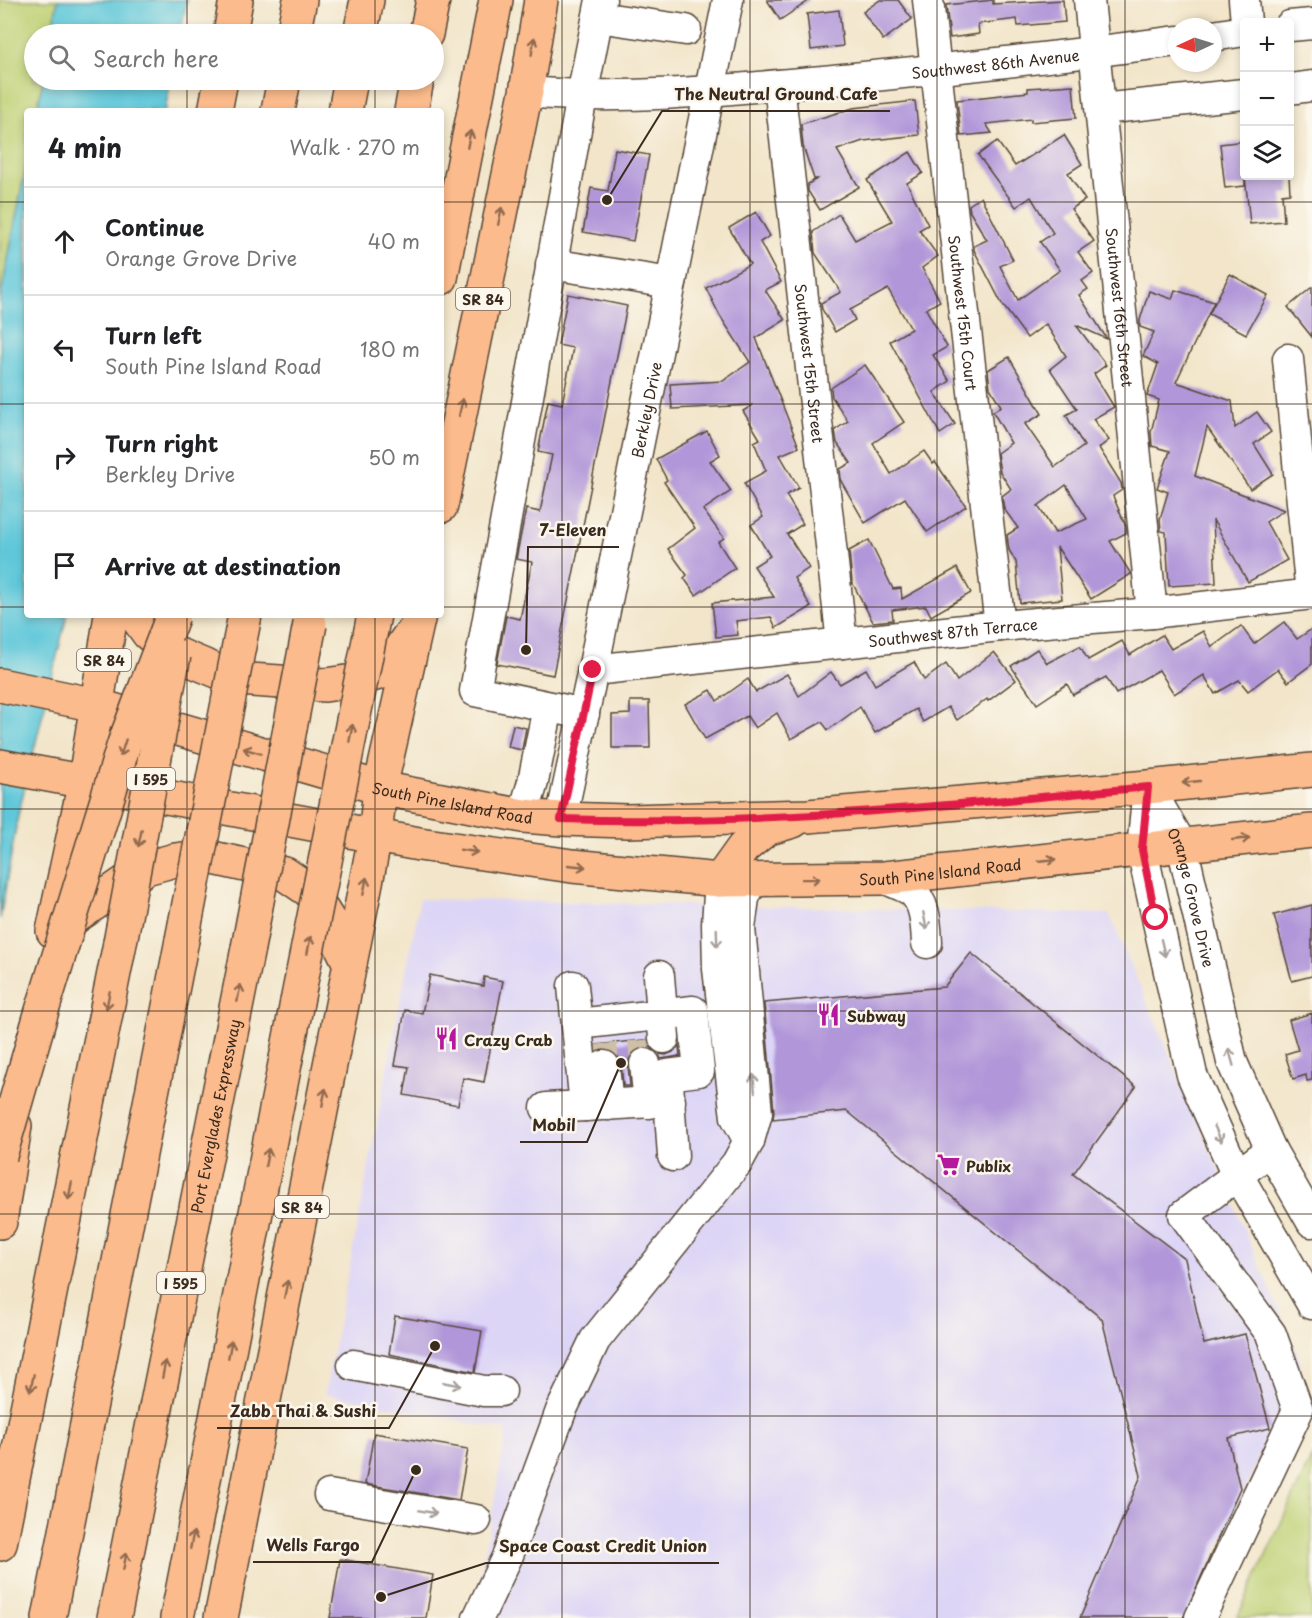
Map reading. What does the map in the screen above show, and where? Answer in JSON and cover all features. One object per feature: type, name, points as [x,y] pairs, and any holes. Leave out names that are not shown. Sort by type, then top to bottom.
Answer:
[{"type":"main road","points":[[232,24],[236,0]]},
{"type":"main road","points":[[295,24],[300,0]]},
{"type":"main road","points":[[362,24],[367,0]]},
{"type":"main road","points":[[428,24],[433,0]]},
{"type":"main road","points":[[444,263],[496,0]]},
{"type":"main road","name":"SR 84","points":[[444,491],[526,92],[541,0]]},
{"type":"main road","points":[[216,108],[219,90]]},
{"type":"main road","points":[[279,108],[282,90]]},
{"type":"main road","points":[[346,108],[349,90]]},
{"type":"main road","points":[[412,108],[415,90]]},
{"type":"main road","name":"SR 84","points":[[0,1222],[25,1062],[84,782],[110,618]]},
{"type":"main road","points":[[137,618],[147,633],[167,650],[236,679],[325,685],[353,681],[385,671],[418,621]]},
{"type":"main road","points":[[0,1156],[40,1014],[124,744],[172,618]]},
{"type":"main road","name":"I 595","points":[[0,1544],[120,943],[181,618]]},
{"type":"main road","points":[[49,1618],[244,618]]},
{"type":"main road","points":[[177,1618],[373,618]]},
{"type":"main road","name":"Port Everglades Expressway","points":[[114,1618],[311,620]]},
{"type":"main road","name":"SR 84","points":[[221,1618],[375,837],[381,788],[418,621]]},
{"type":"main road","name":"South Pine Island Road","points":[[0,685],[96,705],[381,788],[523,816],[561,819],[627,821],[808,816],[1148,787],[1312,770]]},
{"type":"main road","name":"South Pine Island Road","points":[[0,766],[375,837],[572,866],[720,880],[884,878],[1312,831]]},
{"type":"main road","points":[[720,880],[743,848],[766,829],[808,816]]},
{"type":"main road","points":[[53,933],[146,868],[175,860],[204,856],[285,874],[309,891],[329,921],[350,964]]},
{"type":"street","name":"Berkley Drive","points":[[561,819],[728,0]]},
{"type":"street","name":"Southwest 15th Court","points":[[928,0],[1000,626]]},
{"type":"street","name":"Southwest 16th Street","points":[[1089,0],[1152,614]]},
{"type":"street","points":[[1244,0],[1246,18]]},
{"type":"street","points":[[584,714],[475,691],[551,264],[600,8],[686,30]]},
{"type":"street","points":[[1294,26],[1312,24]]},
{"type":"street","points":[[1222,35],[1240,33]]},
{"type":"street","name":"Southwest 86th Avenue","points":[[526,92],[582,96],[710,92],[1095,52],[1168,42]]},
{"type":"street","name":"Southwest 15th Street","points":[[779,85],[842,643]]},
{"type":"street","points":[[1294,88],[1312,86]]},
{"type":"street","points":[[1101,109],[1240,95]]},
{"type":"street","points":[[551,264],[671,283]]},
{"type":"street","points":[[1288,358],[1312,594]]},
{"type":"street","name":"Southwest 87th Terrace","points":[[593,670],[1000,626],[1152,614],[1312,594]]},
{"type":"street","points":[[523,816],[533,782],[548,707]]},
{"type":"street","name":"Orange Grove Drive","points":[[1148,787],[1182,845],[1232,1062],[1271,1150],[1312,1222]]},
{"type":"street","name":"Orange Grove Drive","points":[[1148,787],[1142,850],[1192,1075],[1238,1175],[1312,1303]]},
{"type":"street","points":[[884,878],[911,891],[920,903],[926,920],[927,943]]},
{"type":"street","points":[[478,1618],[508,1556],[561,1411],[595,1340],[736,1163],[749,1141],[757,1113],[740,928],[744,898],[753,879]]},
{"type":"street","points":[[720,880],[717,924],[718,969],[736,1117],[749,1141]]},
{"type":"street","points":[[659,976],[656,1058],[673,1156]]},
{"type":"street","points":[[573,986],[596,1039],[596,1106]]},
{"type":"street","points":[[596,1039],[656,1058]]},
{"type":"street","points":[[596,1039],[596,1106]]},
{"type":"street","points":[[546,1108],[596,1106],[656,1058]]},
{"type":"street","points":[[1200,1618],[1298,1410],[1270,1334],[1184,1215],[1271,1150]]},
{"type":"street","points":[[353,1365],[484,1391],[501,1391]]},
{"type":"street","points":[[329,1495],[476,1520]]},
{"type":"shaded area","points":[[420,899],[1109,914],[1302,1364],[1186,1618],[473,1618],[507,1430],[325,1394]]},
{"type":"green space","points":[[0,0],[58,0],[53,24],[24,24],[24,90],[41,90],[38,108],[24,108],[24,176],[0,300]]},
{"type":"green space","points":[[1312,1456],[1312,1618],[1237,1618]]},
{"type":"water","points":[[58,0],[187,0],[182,24],[53,24]]},
{"type":"water","points":[[41,90],[169,90],[166,108],[38,108]]},
{"type":"water","points":[[24,176],[24,618],[66,618],[18,815],[0,919],[0,300]]},
{"type":"building","points":[[767,0],[810,0],[780,20]]},
{"type":"building","points":[[880,0],[898,0],[912,19],[883,40],[863,12]]},
{"type":"building","points":[[993,0],[993,4],[1063,0],[1065,22],[1018,26],[1017,19],[978,24],[979,34],[950,38],[946,5]]},
{"type":"building","points":[[839,10],[843,46],[811,50],[807,14]]},
{"type":"building","points":[[1073,85],[1076,118],[1031,122],[1031,119],[986,124],[992,133],[961,136],[957,100],[1028,92],[1028,88]]},
{"type":"building","points":[[915,101],[919,135],[863,141],[837,150],[859,187],[820,210],[808,191],[808,184],[817,179],[814,179],[803,146],[801,124],[853,108]]},
{"type":"building","points":[[1064,135],[1082,164],[1068,173],[1085,200],[1071,209],[1094,241],[1078,252],[1093,273],[1082,281],[1088,289],[1079,295],[1107,339],[1076,325],[1106,365],[1094,374],[1114,407],[1093,419],[1109,440],[1099,448],[1121,483],[1122,490],[1113,496],[1126,527],[1126,533],[1110,541],[1131,574],[1091,599],[1057,547],[1062,599],[1020,603],[1016,562],[1009,550],[1007,535],[1018,528],[1004,509],[1002,496],[1011,489],[1000,472],[997,453],[1011,443],[993,412],[1001,406],[990,388],[988,370],[1009,357],[1042,414],[1025,424],[1055,467],[1084,446],[1066,415],[1077,409],[1050,369],[1066,356],[1046,324],[1027,338],[1002,304],[974,250],[974,246],[987,240],[970,212],[969,205],[981,197],[1013,260],[1000,266],[1018,300],[1060,270],[1040,242],[1053,233],[1031,197],[1016,207],[978,155],[997,141],[1015,166]],"holes":[[[1066,485],[1087,519],[1055,533],[1038,506]]]},
{"type":"building","points":[[1240,142],[1240,180],[1245,180],[1245,186],[1225,188],[1220,144]]},
{"type":"building","points":[[615,149],[649,155],[633,241],[583,232],[591,188],[608,191]]},
{"type":"building","points":[[910,152],[923,173],[907,183],[928,225],[919,230],[938,256],[922,268],[940,301],[926,309],[947,347],[933,355],[950,381],[934,392],[955,424],[940,434],[890,341],[911,329],[888,289],[850,310],[855,320],[835,332],[821,303],[841,292],[815,253],[813,232],[839,214],[855,240],[892,221],[867,180]]},
{"type":"building","points":[[1245,180],[1289,180],[1290,193],[1282,194],[1284,221],[1250,224]]},
{"type":"building","points":[[756,212],[770,236],[760,242],[781,282],[765,290],[785,320],[756,338],[799,447],[780,455],[799,488],[786,495],[803,524],[787,534],[809,568],[794,578],[811,607],[776,628],[771,617],[736,621],[738,635],[716,637],[712,603],[774,597],[754,566],[770,556],[751,525],[763,517],[744,483],[766,471],[754,442],[760,439],[743,411],[753,405],[672,409],[670,384],[723,381],[750,362],[720,316],[706,288],[750,264],[729,228]]},
{"type":"building","points":[[1230,274],[1268,295],[1246,334],[1209,314]]},
{"type":"building","points":[[1312,287],[1312,337],[1288,307]]},
{"type":"building","points":[[1175,290],[1214,302],[1176,382],[1232,401],[1235,428],[1257,412],[1271,432],[1254,444],[1273,474],[1250,489],[1207,427],[1195,476],[1284,510],[1266,522],[1287,560],[1248,582],[1213,520],[1216,583],[1169,586],[1166,532],[1161,531],[1160,519],[1168,492],[1157,488],[1170,451],[1152,446],[1151,432],[1159,400],[1147,396],[1158,364],[1143,356],[1154,332],[1140,327],[1140,320],[1149,291],[1172,299]]},
{"type":"building","points":[[568,294],[627,306],[553,675],[497,664],[506,616],[520,619],[532,562],[516,559],[526,509],[540,512],[552,455],[538,452],[548,401],[562,404],[573,348],[558,345]]},
{"type":"building","points":[[865,365],[904,422],[873,443],[891,474],[924,451],[933,464],[935,462],[966,506],[927,532],[905,498],[865,523],[841,481],[840,469],[851,463],[837,443],[835,430],[848,421],[832,397],[831,388]]},
{"type":"building","points":[[707,431],[720,455],[710,461],[731,491],[703,510],[724,538],[718,542],[735,568],[696,595],[684,578],[687,575],[668,549],[695,528],[664,482],[667,480],[656,459]]},
{"type":"building","points":[[869,540],[893,589],[901,588],[902,599],[957,568],[971,593],[931,616],[926,606],[892,610],[893,620],[873,622],[852,582],[849,551]]},
{"type":"building","points":[[1284,622],[1297,639],[1312,629],[1312,664],[1288,682],[1278,669],[1248,691],[1239,680],[1215,694],[1204,675],[1174,694],[1159,670],[1116,694],[1106,677],[1073,695],[1067,684],[1037,704],[1011,666],[1037,649],[1047,663],[1080,646],[1088,660],[1122,641],[1130,655],[1162,635],[1171,649],[1203,631],[1212,647],[1241,626],[1254,644]]},
{"type":"building","points":[[994,652],[1016,680],[957,720],[948,707],[923,722],[916,709],[875,733],[860,707],[828,730],[822,722],[791,739],[777,713],[755,728],[747,716],[705,739],[685,704],[711,690],[717,701],[748,679],[756,692],[787,674],[799,696],[831,672],[840,684],[866,669],[875,685],[914,662],[924,680],[946,664],[957,681]]},
{"type":"building","points":[[630,701],[649,701],[650,748],[612,748],[612,715],[630,714]]},
{"type":"building","points":[[513,725],[526,728],[522,750],[508,747]]},
{"type":"building","points":[[1312,905],[1312,976],[1292,981],[1274,915]]},
{"type":"building","points":[[971,953],[1136,1087],[1073,1174],[1185,1259],[1204,1344],[1245,1334],[1270,1428],[1228,1438],[1240,1488],[1183,1618],[1080,1618],[1141,1476],[1102,1319],[847,1111],[773,1119],[764,1003],[944,987]]},
{"type":"building","name":"Crazy Crab","points":[[430,975],[483,986],[484,977],[503,981],[484,1082],[463,1078],[458,1105],[404,1095],[409,1067],[395,1065],[405,1010],[422,1013]]},
{"type":"building","points":[[1312,1013],[1312,1080],[1307,1081],[1306,1075],[1293,1079],[1285,1054],[1298,1050],[1289,1020]]},
{"type":"building","points":[[647,1040],[650,1048],[643,1047],[635,1050],[630,1056],[628,1066],[630,1086],[623,1086],[618,1056],[610,1050],[597,1051],[596,1045]]},
{"type":"building","points":[[679,1046],[680,1056],[661,1059],[659,1054],[666,1055]]},
{"type":"building","points":[[395,1316],[482,1331],[475,1372],[389,1354]]},
{"type":"building","points":[[374,1433],[468,1449],[459,1500],[365,1484]]},
{"type":"building","points":[[340,1559],[433,1575],[426,1618],[330,1618]]},
{"type":"tunnel","points":[[643,1040],[645,1064]]},
{"type":"tunnel","points":[[602,1044],[604,1066]]},
{"type":"place","name":"The Neutral Ground Cafe","points":[[607,200]]},
{"type":"place","name":"7-Eleven","points":[[526,650]]},
{"type":"place","name":"Subway","points":[[829,1015]]},
{"type":"place","name":"Crazy Crab","points":[[446,1039]]},
{"type":"place","name":"Mobil","points":[[621,1063]]},
{"type":"place","name":"Publix","points":[[948,1165]]},
{"type":"place","name":"Zabb Thai & Sushi","points":[[435,1346]]},
{"type":"place","name":"Wells Fargo","points":[[416,1470]]},
{"type":"place","name":"Space Coast Credit Union","points":[[381,1597]]},
{"type":"route","points":[[593,670],[561,819],[627,821],[808,816],[1148,787],[1142,850],[1156,918]]}]
